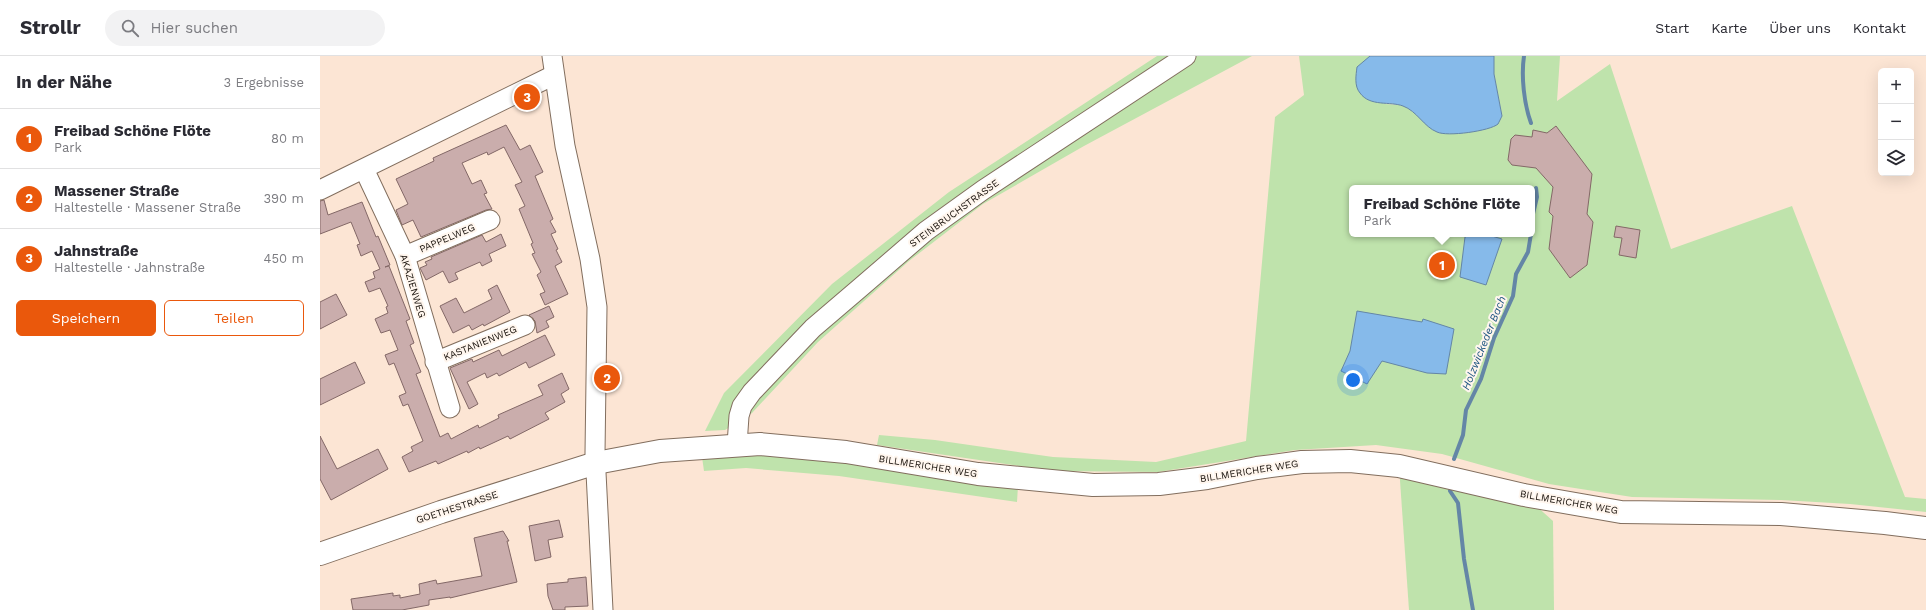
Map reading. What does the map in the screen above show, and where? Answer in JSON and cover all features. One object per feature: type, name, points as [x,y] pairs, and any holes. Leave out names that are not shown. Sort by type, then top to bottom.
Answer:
[{"type":"main road","name":"BILLMERICHER WEG","points":[[596,463],[660,451],[738,445],[792,446],[839,451],[978,474],[1093,485],[1159,484],[1207,478],[1257,468],[1302,462],[1350,461],[1399,466],[1524,495],[1621,512],[1780,514],[1926,528]]},
{"type":"main road","name":"GOETHESTRASSE","points":[[321,551],[596,463]]},
{"type":"street","points":[[552,56],[565,146],[590,259],[597,307],[596,463],[603,610]]},
{"type":"street","name":"STEINBRUCHSTRASSE","points":[[738,445],[739,416],[742,406],[752,392],[813,328],[860,287],[926,231],[970,199],[1186,56]]},
{"type":"street","points":[[320,190],[554,75]]},
{"type":"street","name":"AKAZIENWEG","points":[[364,169],[405,256],[435,362],[450,408]]},
{"type":"street","name":"PAPPELWEG","points":[[405,256],[490,220]]},
{"type":"street","name":"KASTANIENWEG","points":[[435,362],[525,325]]},
{"type":"green space","points":[[1157,56],[1252,56],[1084,146],[983,204],[909,261],[818,342],[752,413],[725,430],[705,431],[724,393],[832,284],[949,192]]},
{"type":"green space","points":[[1299,56],[1370,56],[1367,59],[1385,104],[1402,105],[1411,110],[1429,125],[1463,133],[1489,128],[1497,124],[1502,116],[1494,74],[1494,56],[1560,56],[1557,101],[1610,64],[1671,249],[1792,206],[1905,497],[1926,499],[1926,512],[1850,504],[1781,500],[1632,497],[1549,484],[1442,454],[1376,445],[1295,450],[1158,472],[1053,471],[877,445],[879,435],[935,440],[1053,457],[1156,462],[1246,441],[1275,117],[1304,95]]},
{"type":"green space","points":[[759,453],[845,459],[1018,486],[1017,502],[839,476],[746,468],[704,471],[702,457]]},
{"type":"green space","points":[[1399,466],[1524,495],[1553,521],[1554,610],[1409,610]]},
{"type":"water","points":[[1370,56],[1494,56],[1494,74],[1502,116],[1498,124],[1478,131],[1450,134],[1432,130],[1408,108],[1375,102],[1364,97],[1360,93],[1356,84],[1357,67]]},
{"type":"water","points":[[1465,237],[1495,237],[1502,239],[1486,285],[1460,277]]},
{"type":"water","points":[[1357,311],[1422,322],[1423,319],[1454,329],[1446,374],[1427,373],[1382,361],[1367,384],[1341,371],[1350,351]]},
{"type":"building","points":[[506,125],[520,150],[530,145],[543,172],[535,176],[553,219],[550,221],[556,232],[551,234],[562,262],[555,266],[568,294],[545,305],[540,294],[545,292],[537,275],[541,272],[532,254],[535,253],[531,244],[533,243],[519,209],[525,206],[515,185],[522,182],[504,147],[488,155],[487,152],[462,163],[472,184],[481,180],[487,193],[484,194],[492,209],[486,210],[421,237],[413,220],[402,225],[396,210],[408,204],[396,179],[434,161],[433,158]]},
{"type":"building","points":[[1556,126],[1592,174],[1587,214],[1593,222],[1587,265],[1570,278],[1549,249],[1553,216],[1549,212],[1553,187],[1536,168],[1512,165],[1508,160],[1511,139],[1515,135],[1532,137],[1533,130],[1547,133]]},
{"type":"building","points":[[324,200],[328,215],[362,202],[376,237],[378,236],[390,265],[385,267],[389,266],[410,319],[406,321],[414,343],[410,345],[421,372],[416,374],[440,437],[448,433],[451,439],[478,425],[479,428],[499,418],[498,415],[543,395],[538,385],[562,373],[569,389],[561,394],[565,402],[545,413],[549,419],[510,439],[508,436],[480,449],[479,447],[468,453],[467,451],[438,464],[436,461],[409,472],[402,457],[413,451],[411,447],[423,441],[408,404],[403,406],[399,396],[406,393],[394,363],[389,365],[385,355],[398,350],[390,330],[381,333],[375,319],[388,313],[386,307],[388,306],[380,288],[369,292],[365,282],[375,278],[373,272],[380,269],[372,251],[361,256],[357,245],[360,244],[351,222],[320,234],[320,201]]},
{"type":"building","points":[[1616,226],[1640,230],[1636,258],[1619,255],[1622,238],[1614,237]]},
{"type":"building","points":[[501,234],[506,246],[489,254],[492,261],[482,266],[480,262],[455,273],[458,279],[449,283],[443,271],[426,280],[420,268],[427,265],[425,262],[432,259],[431,257],[482,235],[486,242]]},
{"type":"building","points":[[497,285],[510,312],[484,326],[483,324],[472,330],[469,325],[453,333],[440,306],[456,298],[464,313],[492,299],[488,290]]},
{"type":"building","points":[[336,294],[347,315],[320,329],[320,302]]},
{"type":"building","points":[[549,306],[554,317],[546,321],[549,327],[537,333],[535,321],[529,315]]},
{"type":"building","points":[[545,335],[555,355],[529,368],[526,362],[499,376],[497,373],[487,378],[485,373],[467,382],[478,404],[469,409],[450,368],[472,359],[473,362],[499,350],[502,356]]},
{"type":"building","points":[[355,362],[365,383],[320,405],[320,379]]},
{"type":"building","points":[[320,436],[337,469],[378,449],[388,469],[331,500],[320,479]]},
{"type":"building","points":[[559,520],[563,537],[548,540],[551,557],[535,561],[529,526]]},
{"type":"building","points":[[503,531],[509,541],[507,541],[517,582],[450,598],[429,600],[429,605],[402,610],[353,610],[351,599],[393,593],[393,596],[400,595],[400,598],[420,594],[419,584],[436,580],[437,584],[482,576],[474,538]]},
{"type":"building","points":[[586,577],[588,606],[565,607],[565,610],[553,610],[548,596],[547,584],[568,582],[568,579]]},
{"type":"waterway","name":"Holzwickeder Bach","points":[[1524,56],[1524,90],[1531,123]]},
{"type":"waterway","name":"Holzwickeder Bach","points":[[1535,205],[1537,197],[1536,188]]},
{"type":"waterway","name":"Holzwickeder Bach","points":[[1454,459],[1463,435],[1466,410],[1481,379],[1494,338],[1513,296],[1516,274],[1528,252],[1530,237]]},
{"type":"waterway","name":"Holzwickeder Bach","points":[[1450,491],[1458,503],[1464,559],[1473,610]]},
{"type":"place","name":"Jahnstraße","points":[[527,97]]},
{"type":"place","name":"Freibad Schöne Flöte","points":[[1442,265]]},
{"type":"place","name":"Massener Straße","points":[[607,378]]}]
